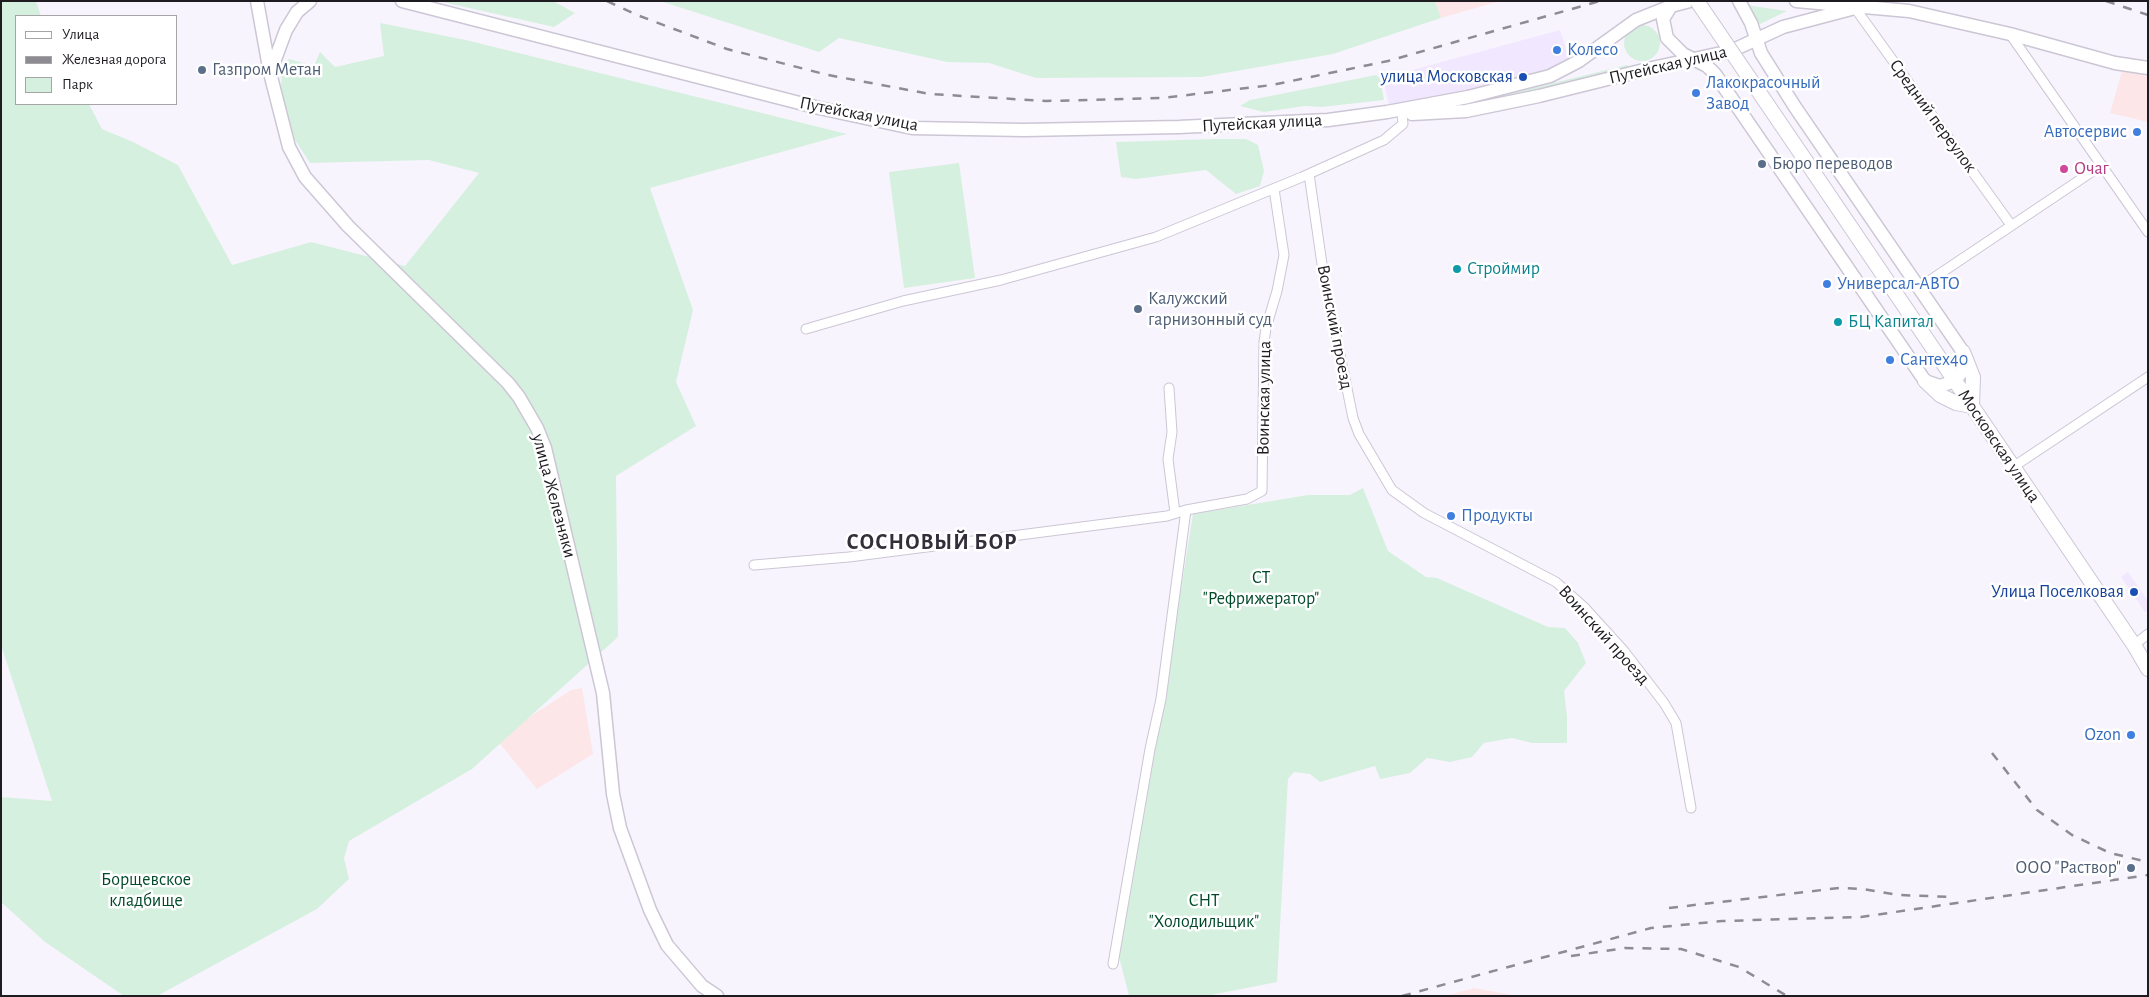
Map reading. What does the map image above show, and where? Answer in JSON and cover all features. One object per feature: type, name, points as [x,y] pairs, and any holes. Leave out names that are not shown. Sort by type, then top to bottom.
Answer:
[{"type":"main road","name":"Московская улица","points":[[1697,1],[2134,645],[2148,669]]},
{"type":"main road","points":[[1925,381],[1940,395],[1956,403],[1972,406],[1973,377],[1963,352]]},
{"type":"street","name":"улица Железняки","points":[[257,1],[270,72],[289,147],[305,177],[348,226],[508,383],[519,397],[537,428],[545,448],[603,693],[613,794],[620,828],[638,880],[667,945],[702,986],[717,996]]},
{"type":"street","points":[[270,72],[286,30],[297,12],[310,1]]},
{"type":"street","name":"Путейская улица","points":[[402,1],[809,105],[912,128],[1024,130],[1328,120],[1387,112],[1468,97],[1550,76],[1580,61],[1636,20],[1671,6],[1690,1]]},
{"type":"street","points":[[1671,6],[1663,19],[1667,38],[1683,54],[1696,60],[1715,74],[1925,381],[1940,386],[1955,381],[1964,369],[1963,352],[1795,107],[1761,53],[1751,23],[1739,1]]},
{"type":"street","name":"Путейская улица","points":[[1796,1],[1855,8],[1909,11],[2010,34],[2115,63],[2148,68]]},
{"type":"street","name":"Путейская улица","points":[[1387,112],[1402,114],[1466,111],[1696,60],[1731,51],[1783,27],[1855,8]]},
{"type":"street","name":"Средний переулок","points":[[1855,8],[2011,225]]},
{"type":"street","points":[[2010,34],[2148,232]]},
{"type":"street","points":[[806,329],[903,301],[1001,280],[1156,237],[1274,189],[1384,140],[1403,124],[1402,114]]},
{"type":"street","points":[[1920,287],[2102,165]]},
{"type":"street","name":"Воинский проезд","points":[[1309,174],[1323,271],[1353,418],[1363,442],[1392,490],[1424,513],[1556,582],[1584,607],[1624,651],[1664,702],[1676,722],[1691,808]]},
{"type":"street","name":"Воинская улица","points":[[1186,510],[1247,499],[1262,491],[1264,342],[1284,255],[1274,189]]},
{"type":"street","points":[[2013,467],[2148,377]]},
{"type":"street","points":[[1169,388],[1172,432],[1168,459],[1175,513]]},
{"type":"street","points":[[754,565],[849,557],[1167,516],[1186,510],[1161,699],[1150,750],[1113,964]]},
{"type":"street","points":[[2134,645],[2148,634]]},
{"type":"shaded area","points":[[1435,1],[1500,1],[1441,18]]},
{"type":"shaded area","points":[[1560,30],[1570,61],[1540,74],[1467,93],[1389,106],[1383,78]]},
{"type":"shaded area","points":[[2122,71],[2148,76],[2148,122],[2110,113]]},
{"type":"shaded area","points":[[2128,572],[2148,601],[2148,610],[2145,612],[2121,577]]},
{"type":"shaded area","points":[[582,688],[593,754],[537,789],[496,739],[571,690]]},
{"type":"shaded area","points":[[1474,988],[1518,996],[1445,996]]},
{"type":"green space","name":"Борщевское кладбище","points":[[1,1],[35,1],[41,15],[15,15],[15,105],[90,105],[102,129],[133,142],[178,165],[232,265],[311,242],[405,266],[479,173],[429,160],[310,163],[293,137],[281,91],[282,64],[289,59],[314,66],[320,52],[335,67],[384,56],[380,23],[466,40],[847,134],[650,188],[693,310],[676,382],[696,426],[616,476],[618,637],[472,769],[349,841],[344,858],[349,879],[317,909],[157,996],[124,996],[45,942],[1,902],[1,797],[52,801],[1,645]]},
{"type":"green space","points":[[438,1],[553,1],[575,13],[554,27]]},
{"type":"green space","points":[[660,1],[1435,1],[1441,18],[1333,54],[1202,77],[1036,78],[989,63],[947,62],[839,38],[819,52]]},
{"type":"green space","points":[[1749,5],[1753,6],[1787,11],[1758,25]]},
{"type":"green space","points":[[1642,25],[1649,26],[1655,30],[1659,36],[1659,50],[1655,56],[1649,60],[1642,61],[1635,60],[1629,56],[1625,50],[1624,43],[1625,36],[1629,30],[1635,26]]},
{"type":"green space","points":[[1627,65],[1630,68],[1479,104],[1472,103]]},
{"type":"green space","points":[[1376,75],[1380,78],[1384,100],[1322,107],[1305,106],[1264,112],[1240,106],[1250,100]]},
{"type":"green space","points":[[1246,139],[1258,145],[1264,171],[1260,186],[1236,194],[1206,170],[1136,179],[1121,177],[1116,142]]},
{"type":"green space","points":[[959,163],[975,278],[904,288],[889,172]]},
{"type":"green space","points":[[1363,488],[1388,551],[1426,577],[1437,578],[1548,627],[1565,628],[1578,643],[1586,663],[1564,691],[1567,743],[1532,743],[1512,738],[1484,743],[1472,757],[1450,762],[1427,758],[1410,773],[1380,779],[1375,766],[1320,782],[1310,774],[1294,772],[1288,779],[1277,982],[1206,996],[1129,996],[1118,953],[1159,727],[1193,514],[1308,495],[1350,495]]},
{"type":"railway","points":[[607,1],[637,15],[727,49],[828,75],[930,94],[1046,101],[1162,98],[1272,85],[1388,61],[1600,1]]},
{"type":"railway","points":[[2106,1],[2148,15]]},
{"type":"railway","points":[[1992,753],[2037,810],[2072,835],[2110,853],[2148,862]]},
{"type":"railway","points":[[1402,996],[1651,928],[1722,921],[1861,917],[2148,875]]},
{"type":"railway","points":[[1669,908],[1839,888],[1863,889],[1899,895],[1954,897]]},
{"type":"railway","points":[[1571,956],[1625,948],[1681,949],[1739,967],[1787,996]]},
{"type":"place","name":"Колесо","points":[[1557,50]]},
{"type":"place","name":"Газпром Метан","points":[[202,70]]},
{"type":"place","name":"улица Московская","points":[[1523,77]]},
{"type":"place","name":"Лакокрасочный Завод","points":[[1696,93]]},
{"type":"place","name":"Автосервис","points":[[2137,132]]},
{"type":"place","name":"Бюро переводов","points":[[1762,164]]},
{"type":"place","name":"Очаг","points":[[2064,169]]},
{"type":"place","name":"Строймир","points":[[1457,269]]},
{"type":"place","name":"Универсал-АВТО","points":[[1827,284]]},
{"type":"place","name":"Калужский гарнизонный суд","points":[[1138,309]]},
{"type":"place","name":"БЦ Капитал","points":[[1838,322]]},
{"type":"place","name":"Сантех40","points":[[1890,360]]},
{"type":"place","name":"Продукты","points":[[1451,516]]},
{"type":"place","name":"Улица Поселковая","points":[[2134,592]]},
{"type":"place","name":"Ozon","points":[[2131,735]]},
{"type":"place","name":"ООО \"Раствор\"","points":[[2131,868]]},
{"type":"district","name":"СОСНОВЫЙ БОР","points":[[932,542]]},
{"type":"park label","name":"СТ \"Рефрижератор\"","points":[[1261,588]]},
{"type":"park label","name":"СНТ \"Холодильщик\"","points":[[1204,911]]}]
